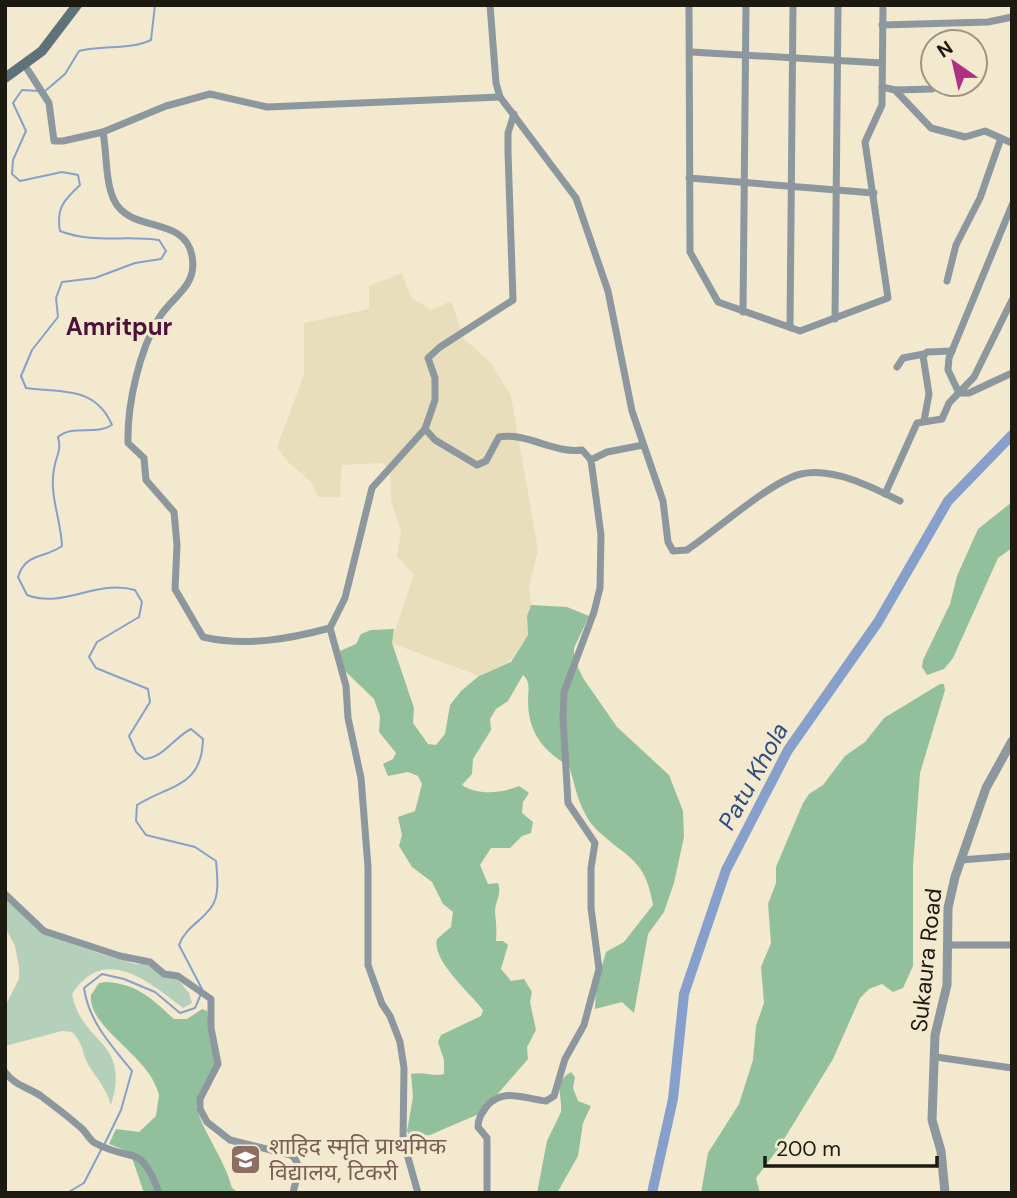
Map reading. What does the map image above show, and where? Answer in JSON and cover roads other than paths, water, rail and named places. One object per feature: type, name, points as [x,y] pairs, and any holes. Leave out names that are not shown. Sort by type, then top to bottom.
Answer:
[{"type":"main road","points":[[5,78],[42,51],[77,5]]},
{"type":"street","points":[[490,5],[496,83],[500,97],[576,198],[608,290],[632,411],[663,501],[668,542],[673,551],[678,553],[722,527],[766,492],[800,474],[835,475],[900,501]]},
{"type":"street","points":[[689,5],[690,252],[718,302],[800,331],[888,298],[865,142],[882,105],[883,5]]},
{"type":"street","points":[[743,312],[746,5]]},
{"type":"street","points":[[790,327],[793,5]]},
{"type":"street","points":[[835,319],[838,5]]},
{"type":"street","points":[[882,25],[988,22],[1012,17]]},
{"type":"street","points":[[691,52],[882,63]]},
{"type":"street","points":[[24,64],[50,103],[54,141],[103,132],[166,106],[210,94],[267,107],[500,97]]},
{"type":"street","points":[[882,87],[895,90],[919,89]]},
{"type":"street","points":[[895,90],[938,132],[965,137],[985,131],[1012,143]]},
{"type":"street","points":[[418,1193],[403,1140],[404,1068],[400,1042],[368,965],[368,867],[361,778],[348,718],[346,686],[330,628],[345,598],[372,488],[425,429],[435,400],[435,378],[428,358],[440,347],[513,300],[508,133],[514,114]]},
{"type":"street","points":[[103,132],[112,193],[120,210],[142,221],[183,235],[188,240],[193,256],[190,283],[159,317],[138,366],[128,431],[128,443],[144,458],[146,480],[174,512],[177,545],[175,589],[203,637],[265,640],[292,638],[330,628]]},
{"type":"street","points":[[947,281],[956,245],[980,198],[1001,138]]},
{"type":"street","points":[[689,178],[874,193]]},
{"type":"street","points":[[959,393],[948,370],[952,351],[1012,205]]},
{"type":"street","points":[[885,494],[917,423],[942,419],[949,403],[974,377],[1012,300]]},
{"type":"street","points":[[897,367],[903,358],[952,351]]},
{"type":"street","points":[[924,354],[929,394],[924,421]]},
{"type":"street","points":[[959,393],[969,393],[1012,373]]},
{"type":"street","points":[[425,429],[435,440],[477,465],[486,461],[499,437],[509,435],[558,449],[582,450],[591,460],[601,535],[600,588],[594,612],[564,692],[563,718],[568,803],[595,843],[591,868],[592,908],[599,969],[584,1025],[565,1059],[554,1096],[546,1101],[512,1094],[503,1095],[494,1100],[481,1115],[478,1127],[487,1138],[487,1193]]},
{"type":"street","points":[[591,460],[607,452],[643,446]]},
{"type":"street","name":"Sukaura Road","points":[[945,1193],[941,1151],[932,1120],[935,1035],[947,985],[948,908],[986,788],[1012,741]]},
{"type":"street","points":[[961,860],[1012,856]]},
{"type":"street","points":[[5,894],[44,931],[120,956],[150,962],[164,974],[178,976],[211,999],[211,1028],[218,1064],[200,1099],[200,1109],[207,1122],[230,1140],[291,1155],[298,1161],[300,1166],[293,1193]]},
{"type":"street","points":[[947,945],[1012,945]]},
{"type":"street","points":[[936,1057],[1012,1068]]},
{"type":"street","points":[[5,1072],[12,1081],[39,1095],[79,1126],[92,1142],[127,1152],[146,1163],[159,1193]]},
{"type":"waterway","points":[[44,92],[65,74],[79,51],[135,45],[151,40],[155,5]]},
{"type":"waterway","points":[[39,91],[22,90],[13,103],[26,131],[13,160],[12,174],[20,181],[62,172],[78,175],[80,185],[60,210],[60,231],[85,237],[159,240],[166,251],[161,259],[135,263],[95,278],[62,282],[56,298],[58,317],[32,350],[21,376],[26,388],[64,391],[86,397],[105,412],[112,425],[99,430],[71,431],[58,437],[59,450],[53,488],[62,546],[26,563],[18,577],[27,595],[41,598],[54,599],[93,590],[120,588],[135,590],[142,602],[139,617],[97,642],[89,657],[96,668],[148,689],[150,702],[129,736],[136,752],[144,759],[158,755],[191,729],[203,739],[201,755],[191,775],[173,788],[137,805],[136,821],[146,835],[195,847],[216,861],[215,901],[186,933],[179,945],[202,989]]},
{"type":"waterway","name":"Patu Khola","points":[[652,1193],[673,1099],[684,994],[726,870],[788,750],[878,622],[948,501],[1012,435]]},
{"type":"waterway","points":[[105,1143],[121,1110],[132,1071],[96,1022],[84,988],[102,974],[124,979],[155,992],[180,1013],[195,1008],[201,994]]},
{"type":"waterway","points":[[67,1193],[84,1183],[102,1148]]},
{"type":"place","name":"शाहिद स्मृति प्राथमिक विद्यालय, टिकरी","points":[[246,1159]]},
{"type":"district","name":"Amritpur","points":[[119,326]]}]
